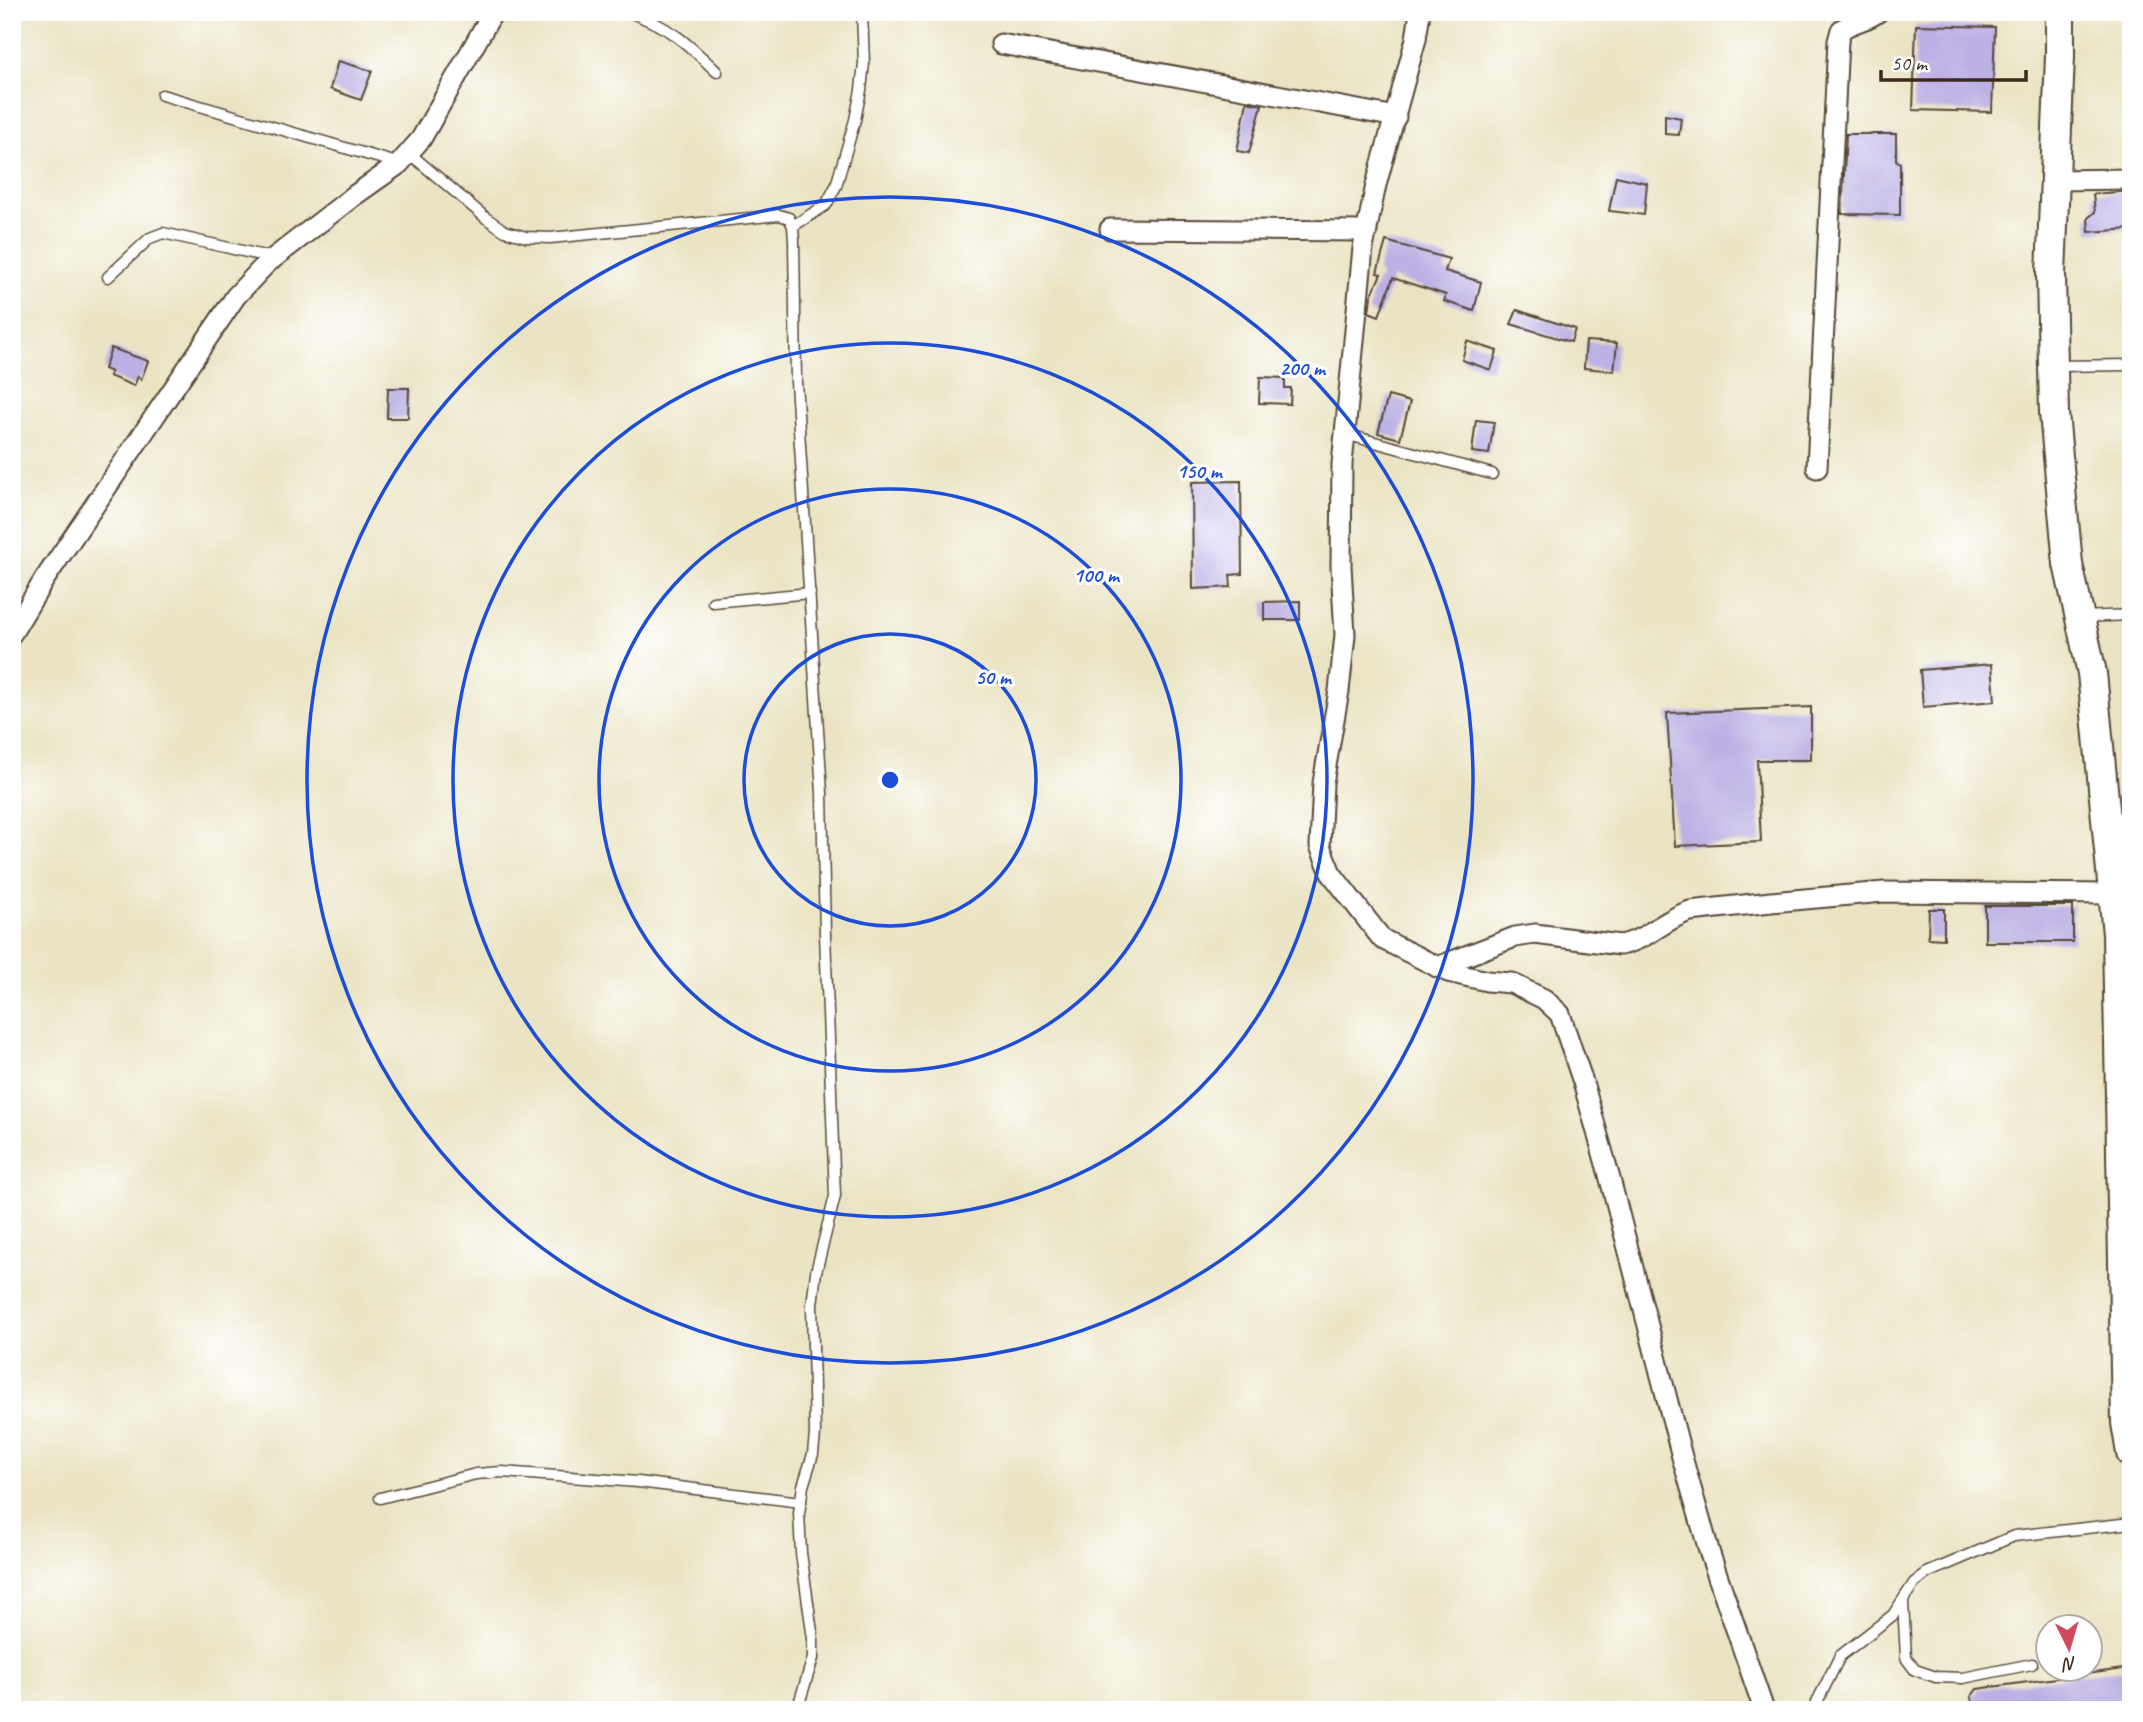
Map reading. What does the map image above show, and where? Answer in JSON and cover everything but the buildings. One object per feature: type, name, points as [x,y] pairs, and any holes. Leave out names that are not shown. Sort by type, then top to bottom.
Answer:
[{"type":"street","points":[[12,633],[52,569],[236,296],[274,258],[404,159],[421,139],[493,12]]},
{"type":"street","points":[[1420,12],[1396,117],[1376,185],[1363,248],[1342,464],[1340,566],[1345,635],[1339,691],[1323,783],[1320,846],[1331,873],[1382,939],[1448,972],[1487,981],[1511,983],[1544,999],[1560,1014],[1579,1069],[1609,1175],[1685,1469],[1710,1554],[1764,1710]]},
{"type":"street","points":[[1817,468],[1838,41],[1841,30],[1878,12]]},
{"type":"street","points":[[2060,12],[2051,274],[2054,413],[2068,564],[2092,673],[2117,934],[2126,1423],[2131,1452]]},
{"type":"street","points":[[1001,44],[1396,117]]},
{"type":"street","points":[[2055,180],[2131,178]]},
{"type":"street","points":[[1110,229],[1367,231]]},
{"type":"street","points":[[1437,967],[1515,937],[1535,934],[1620,945],[1633,943],[1677,915],[1690,911],[1772,902],[1884,892],[2113,894]]},
{"type":"lane","points":[[629,12],[655,22],[681,37],[717,72]]},
{"type":"lane","points":[[793,226],[827,205],[836,186],[861,90],[864,63],[862,12]]},
{"type":"lane","points":[[162,94],[404,159],[505,231],[526,237],[550,238],[779,215],[789,218],[793,226],[796,268],[796,382],[822,793],[835,1196],[816,1272],[812,1305],[815,1434],[799,1513],[813,1658],[797,1710]]},
{"type":"lane","points":[[108,277],[150,238],[163,233],[274,258]]},
{"type":"lane","points":[[2053,366],[2131,365]]},
{"type":"lane","points":[[1345,434],[1492,474]]},
{"type":"lane","points":[[713,602],[810,593]]},
{"type":"lane","points":[[2080,617],[2131,615]]},
{"type":"lane","points":[[380,1498],[476,1474],[502,1472],[638,1482],[801,1502]]},
{"type":"lane","points":[[1813,1710],[1840,1656],[1893,1615],[1914,1583],[1927,1573],[2014,1536],[2131,1523]]},
{"type":"lane","points":[[1903,1602],[1906,1658],[1915,1670],[1950,1679],[2032,1664]]}]
